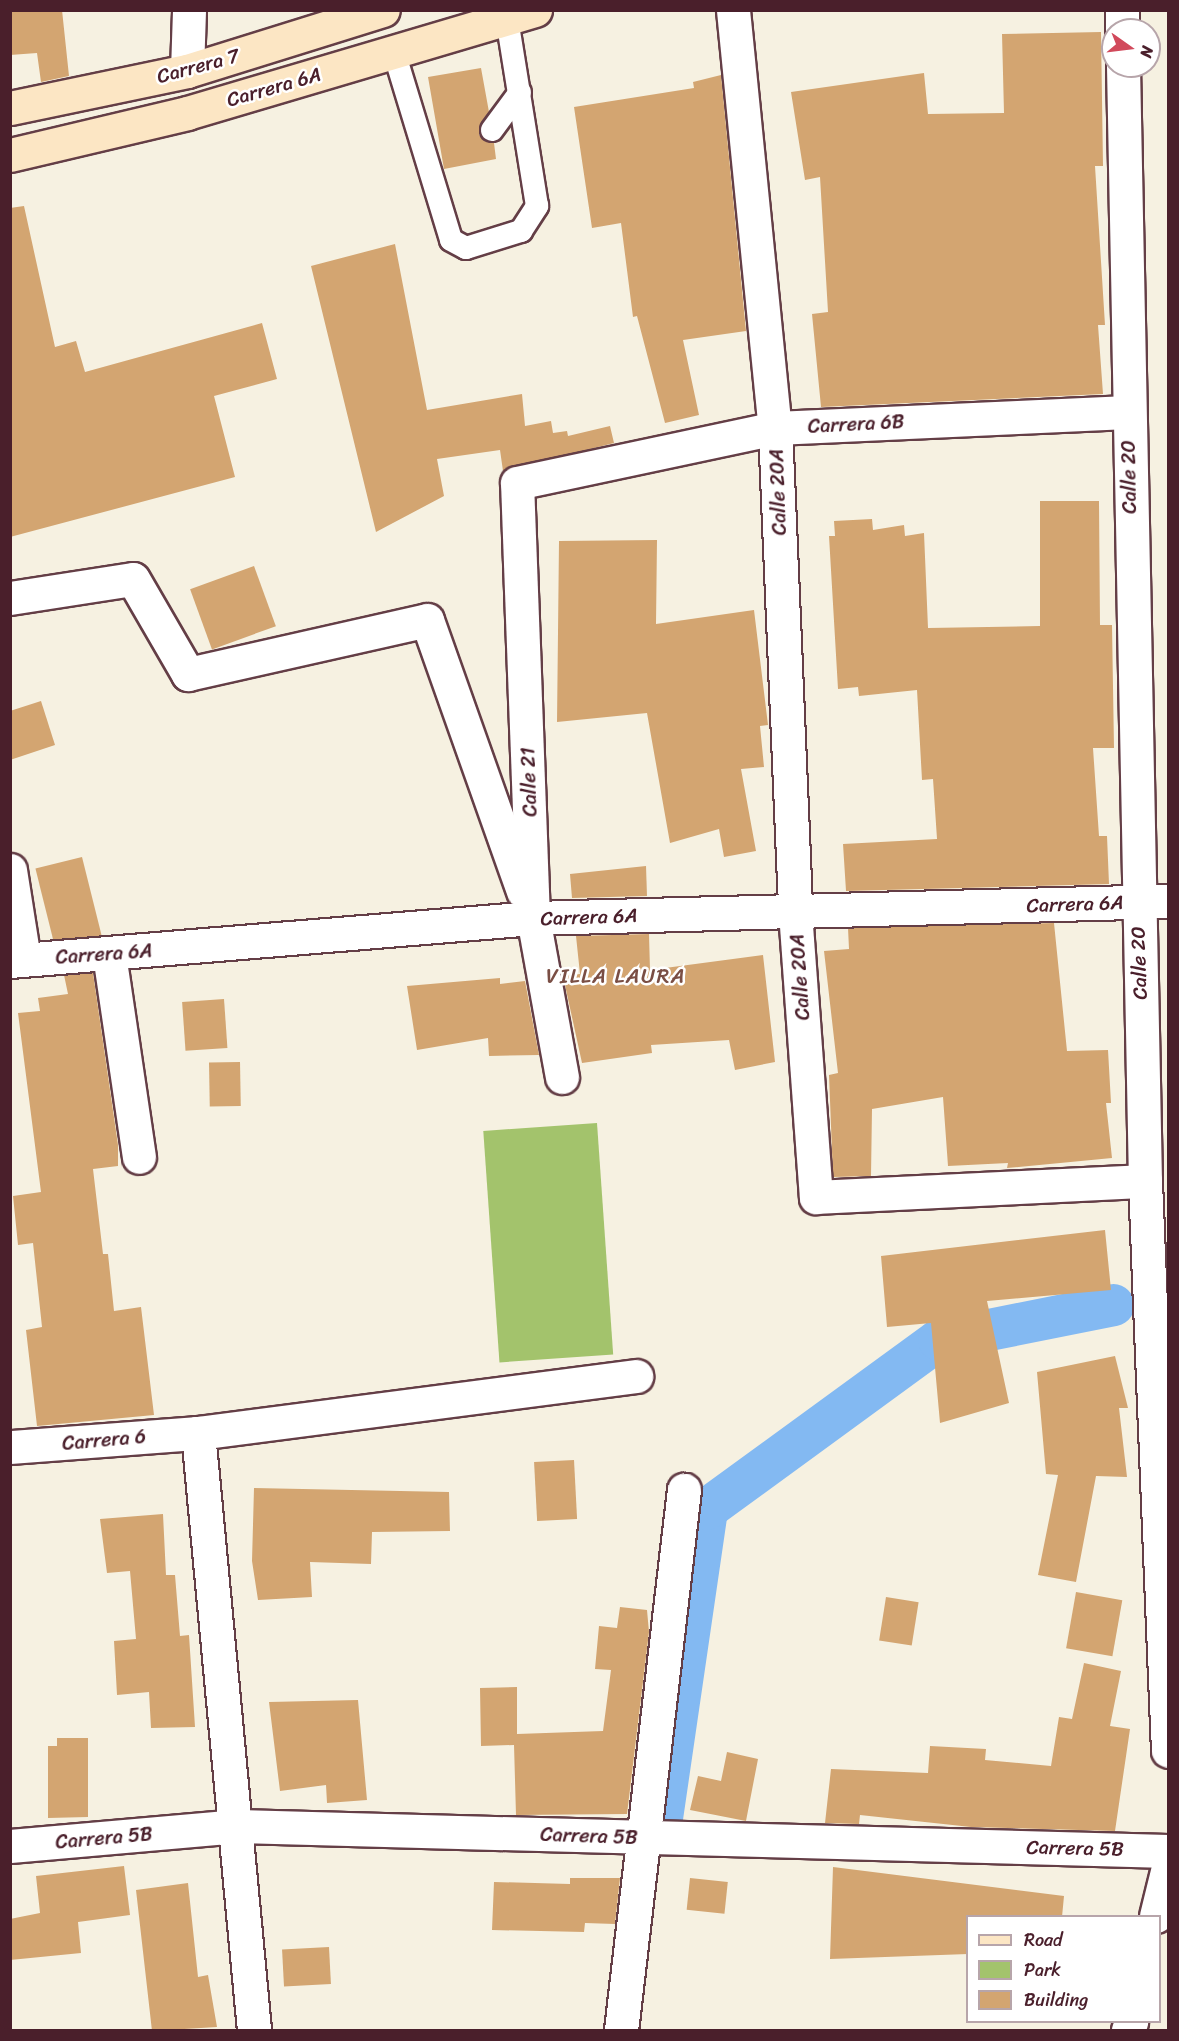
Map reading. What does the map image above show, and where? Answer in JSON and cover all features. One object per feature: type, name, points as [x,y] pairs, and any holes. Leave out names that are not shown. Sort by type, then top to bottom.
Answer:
[{"type":"main road","name":"Carrera 7","points":[[10,108],[187,71],[383,10]]},
{"type":"main road","name":"Carrera 6A","points":[[10,155],[187,113],[521,14]]},
{"type":"street","points":[[187,71],[189,10]]},
{"type":"street","name":"Calle 20A","points":[[734,10],[775,428],[795,912],[816,1197],[1145,1181]]},
{"type":"street","name":"Calle 20","points":[[1123,78],[1128,412],[1153,901],[1145,1181],[1168,1751]]},
{"type":"street","name":"Carrera 6B","points":[[517,483],[775,428],[1128,412]]},
{"type":"street","name":"Calle 21","points":[[517,483],[533,918],[562,1077]]},
{"type":"street","points":[[10,598],[133,579],[188,675],[427,620],[533,918]]},
{"type":"street","points":[[10,870],[17,960]]},
{"type":"street","name":"Carrera 6A","points":[[17,960],[533,918],[1153,901]]},
{"type":"street","points":[[109,954],[139,1157]]},
{"type":"street","name":"Carrera 6","points":[[10,1448],[198,1432],[636,1376]]},
{"type":"street","points":[[198,1432],[238,1826],[254,2031]]},
{"type":"street","points":[[621,2031],[684,1490]]},
{"type":"street","name":"Carrera 5B","points":[[10,1846],[238,1826],[1168,1851]]},
{"type":"street","points":[[1156,1915],[1168,1867]]},
{"type":"lane","points":[[394,52],[429,140],[451,240],[466,248],[521,231],[537,206],[537,192],[520,92],[521,14]]},
{"type":"lane","points":[[492,130],[520,92]]},
{"type":"green space","points":[[597,1123],[613,1354],[499,1362],[483,1131]]},
{"type":"building","points":[[10,10],[62,10],[69,76],[41,82],[37,53],[10,55]]},
{"type":"building","points":[[1101,32],[1103,166],[1095,166],[1105,325],[1098,325],[1103,394],[821,407],[812,314],[828,312],[820,177],[805,180],[791,92],[924,73],[928,114],[1004,113],[1002,34]]},
{"type":"building","points":[[481,68],[489,112],[479,135],[494,143],[496,159],[444,169],[428,77]]},
{"type":"building","points":[[721,75],[746,331],[683,340],[699,415],[665,423],[637,316],[633,317],[621,223],[592,228],[574,107],[694,88],[693,82]]},
{"type":"building","points":[[24,206],[55,347],[76,341],[85,372],[262,323],[277,379],[214,396],[235,477],[10,537],[10,208]]},
{"type":"building","points":[[395,244],[427,410],[522,394],[525,426],[551,421],[553,433],[567,431],[568,436],[610,426],[614,443],[503,471],[500,450],[437,459],[444,496],[376,532],[311,266]]},
{"type":"building","points":[[1040,501],[1099,501],[1100,625],[1112,625],[1114,748],[1093,748],[1099,836],[1107,836],[1109,884],[846,891],[843,844],[937,839],[933,779],[922,780],[917,690],[859,696],[858,687],[838,689],[829,536],[835,536],[834,521],[872,519],[873,530],[904,525],[905,536],[924,533],[928,628],[1040,626]]},
{"type":"building","points":[[657,540],[656,624],[754,610],[768,725],[760,726],[764,767],[741,769],[756,851],[724,857],[719,829],[670,843],[647,713],[557,722],[559,541]]},
{"type":"building","points":[[254,566],[276,626],[212,649],[190,589]]},
{"type":"building","points":[[41,701],[55,745],[10,760],[10,711]]},
{"type":"building","points":[[82,857],[102,936],[55,947],[35,869]]},
{"type":"building","points":[[646,866],[647,896],[572,898],[570,874]]},
{"type":"building","points":[[1054,923],[1067,1051],[1108,1050],[1111,1103],[1106,1103],[1112,1158],[1007,1168],[1008,1163],[948,1166],[943,1097],[872,1109],[871,1176],[833,1177],[829,1075],[838,1073],[824,951],[849,949],[848,928]]},
{"type":"building","points":[[649,934],[650,970],[763,955],[775,1062],[735,1070],[729,1040],[651,1045],[652,1053],[582,1063],[563,976],[580,974],[576,936]]},
{"type":"building","points":[[93,973],[118,1145],[118,1166],[93,1169],[103,1254],[108,1254],[114,1311],[141,1307],[154,1415],[37,1426],[26,1330],[42,1327],[33,1243],[18,1245],[13,1196],[41,1192],[18,1013],[40,1011],[38,998],[68,994],[64,975]]},
{"type":"building","points":[[500,978],[500,984],[525,981],[539,1055],[489,1056],[488,1038],[417,1050],[407,986]]},
{"type":"building","points":[[224,999],[227,1048],[186,1051],[182,1002]]},
{"type":"building","points":[[240,1062],[241,1106],[210,1107],[209,1063]]},
{"type":"building","points":[[1105,1230],[1111,1290],[987,1301],[1009,1403],[940,1423],[931,1323],[887,1327],[881,1256]]},
{"type":"building","points":[[1115,1356],[1128,1408],[1119,1408],[1127,1477],[1096,1476],[1076,1582],[1038,1575],[1058,1475],[1046,1474],[1037,1372]]},
{"type":"building","points":[[574,1460],[577,1519],[537,1521],[534,1462]]},
{"type":"building","points":[[254,1488],[449,1492],[450,1531],[372,1532],[371,1564],[310,1562],[312,1597],[258,1600],[252,1561]]},
{"type":"building","points":[[163,1514],[166,1575],[175,1575],[180,1636],[189,1635],[195,1727],[151,1728],[149,1692],[117,1695],[114,1641],[136,1639],[130,1571],[107,1573],[100,1519]]},
{"type":"building","points":[[1076,1592],[1122,1600],[1112,1656],[1066,1648]]},
{"type":"building","points":[[886,1597],[919,1602],[912,1646],[879,1640]]},
{"type":"building","points":[[620,1607],[647,1610],[649,1632],[627,1814],[516,1815],[514,1745],[481,1746],[480,1688],[517,1687],[517,1734],[603,1731],[611,1670],[595,1669],[599,1626],[617,1628]]},
{"type":"building","points":[[1084,1663],[1121,1671],[1110,1726],[1130,1729],[1115,1831],[971,1827],[860,1815],[859,1824],[825,1823],[831,1769],[928,1773],[930,1746],[986,1749],[985,1760],[1051,1766],[1059,1717],[1072,1719]]},
{"type":"building","points":[[358,1700],[367,1800],[327,1803],[326,1785],[280,1791],[269,1702]]},
{"type":"building","points":[[57,1738],[88,1738],[88,1817],[48,1818],[48,1746],[57,1746]]},
{"type":"building","points":[[727,1752],[758,1759],[746,1821],[690,1810],[698,1776],[721,1781]]},
{"type":"building","points":[[124,1866],[130,1915],[78,1922],[81,1953],[10,1960],[10,1919],[40,1913],[36,1876]]},
{"type":"building","points":[[833,1867],[1064,1896],[1062,1915],[966,1915],[966,1954],[830,1959]]},
{"type":"building","points":[[570,1878],[620,1878],[615,1924],[585,1923],[584,1932],[492,1930],[494,1882],[570,1884]]},
{"type":"building","points":[[690,1878],[728,1882],[724,1914],[687,1910]]},
{"type":"building","points":[[188,1883],[198,1977],[208,1975],[217,2027],[152,2031],[136,1890]]},
{"type":"building","points":[[329,1947],[331,1984],[284,1986],[282,1949]]},
{"type":"waterway","points":[[660,1832],[707,1509],[939,1340],[1114,1305]]},
{"type":"district","name":"VILLA LAURA","points":[[616,976]]}]
